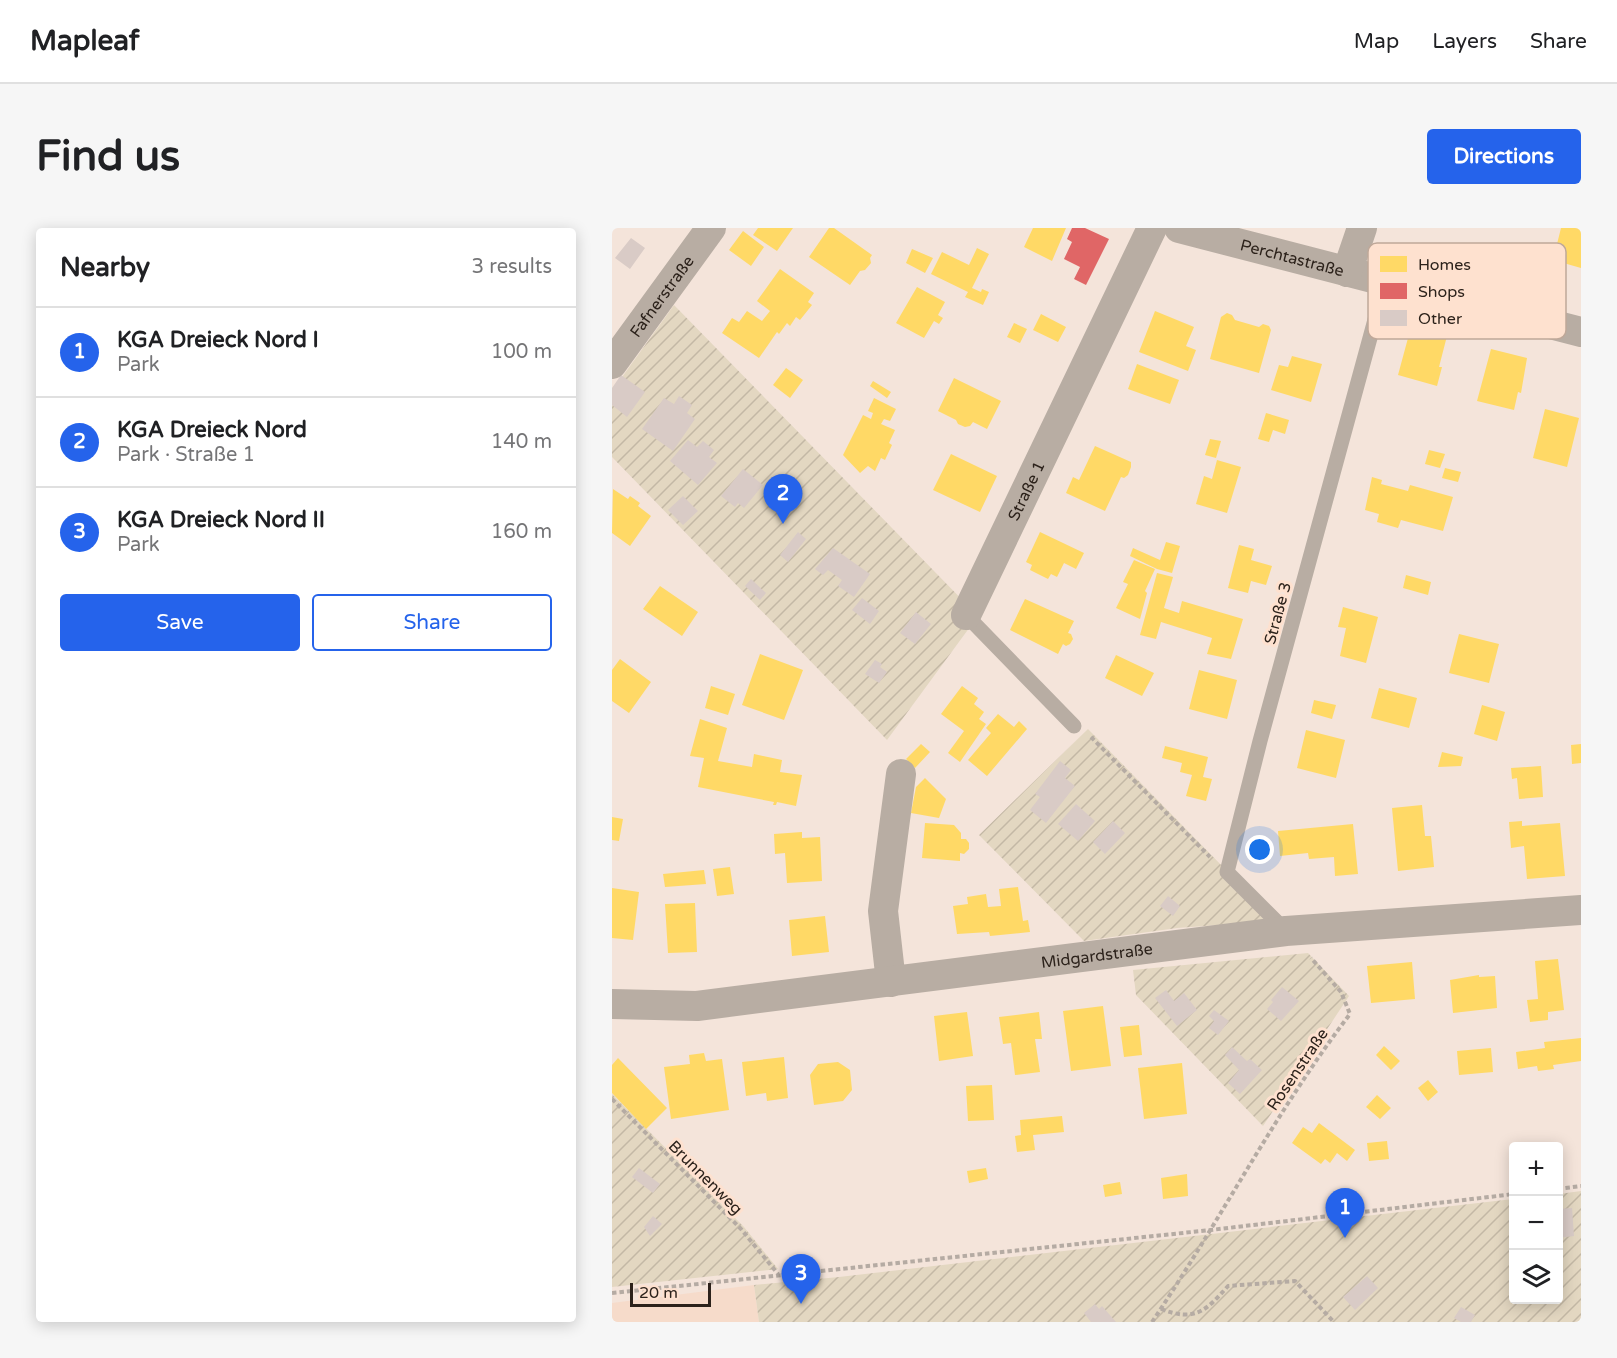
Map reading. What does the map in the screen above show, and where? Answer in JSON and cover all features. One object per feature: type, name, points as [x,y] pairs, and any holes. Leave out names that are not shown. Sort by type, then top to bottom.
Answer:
[{"type":"street","name":"Fafnerstraße","points":[[612,364],[711,228]]},
{"type":"street","name":"Straße 1","points":[[966,615],[1152,228]]},
{"type":"street","name":"Perchtastraße","points":[[1179,228],[1368,278]]},
{"type":"street","points":[[1347,272],[1362,228]]},
{"type":"street","name":"Perchtastraße","points":[[1566,328],[1581,332]]},
{"type":"street","points":[[891,982],[883,911],[901,774]]},
{"type":"street","name":"Midgardstraße","points":[[612,1004],[697,1006],[1286,931],[1581,910]]},
{"type":"lane","name":"Straße 3","points":[[1227,872],[1370,339]]},
{"type":"lane","name":"Straße 1","points":[[966,615],[1074,726]]},
{"type":"lane","points":[[1227,872],[1286,931]]},
{"type":"path","points":[[1074,726],[1084,731],[1206,854],[1227,872]]},
{"type":"path","name":"Rosenstraße","points":[[1211,1230],[1247,1167],[1328,1042],[1350,1014],[1341,992],[1286,931]]},
{"type":"path","name":"Brunnenweg","points":[[612,1099],[741,1229],[778,1275]]},
{"type":"path","points":[[1563,1188],[1581,1186]]},
{"type":"path","points":[[612,1293],[1211,1230],[1509,1195]]},
{"type":"path","points":[[1152,1322],[1211,1230]]},
{"type":"path","points":[[1161,1309],[1176,1316],[1194,1317],[1210,1308],[1228,1286],[1295,1281],[1334,1322]]},
{"type":"shaded area","points":[[674,305],[978,616],[887,740],[612,457],[612,391]]},
{"type":"shaded area","points":[[1088,729],[1276,921],[1177,928],[1084,941],[979,835]]},
{"type":"shaded area","points":[[1308,953],[1349,996],[1263,1126],[1136,995],[1133,970]]},
{"type":"shaded area","points":[[612,1094],[744,1227],[778,1269],[612,1287]]},
{"type":"shaded area","points":[[1581,1191],[1581,1322],[759,1322],[754,1285],[1509,1199],[1509,1304],[1563,1304],[1563,1193]]},
{"type":"shaded area","points":[[754,1285],[759,1322],[612,1322],[612,1303]]},
{"type":"building: Homes","points":[[758,228],[793,228],[777,251],[753,235]]},
{"type":"building: Homes","points":[[829,228],[834,228],[872,255],[871,263],[865,270],[860,271],[850,285],[809,257]]},
{"type":"building: Homes","points":[[1033,228],[1066,228],[1052,261],[1024,247]]},
{"type":"building: Homes","points":[[1561,228],[1581,228],[1581,268],[1566,264],[1566,243],[1557,243]]},
{"type":"building: Homes","points":[[743,231],[764,247],[751,266],[729,250]]},
{"type":"building: Homes","points":[[977,248],[989,254],[972,288],[981,292],[982,289],[989,292],[983,305],[965,297],[968,292],[931,274],[942,252],[969,265]]},
{"type":"building: Homes","points":[[912,249],[933,258],[925,273],[906,263]]},
{"type":"building: Homes","points":[[780,269],[814,293],[808,302],[812,305],[800,320],[796,317],[790,326],[787,323],[779,334],[777,332],[759,358],[722,333],[732,318],[739,322],[747,311],[762,321],[770,311],[757,301]]},
{"type":"building: Homes","points":[[917,287],[945,302],[938,315],[943,318],[939,324],[934,321],[924,338],[896,323]]},
{"type":"building: Homes","points":[[1155,311],[1194,327],[1186,346],[1196,350],[1188,371],[1139,352]]},
{"type":"building: Homes","points":[[1227,313],[1235,320],[1259,327],[1263,324],[1269,326],[1271,330],[1259,373],[1210,359],[1221,317]]},
{"type":"building: Homes","points":[[1041,314],[1066,327],[1058,342],[1033,330]]},
{"type":"building: Homes","points":[[1014,323],[1027,329],[1020,343],[1007,337]]},
{"type":"building: Homes","points":[[1408,339],[1446,339],[1437,386],[1398,375]]},
{"type":"building: Homes","points":[[1491,349],[1527,358],[1521,393],[1518,392],[1514,410],[1477,401]]},
{"type":"building: Homes","points":[[1292,356],[1322,364],[1311,402],[1271,390],[1279,365],[1288,367]]},
{"type":"building: Homes","points":[[1137,364],[1179,380],[1170,404],[1128,389]]},
{"type":"building: Homes","points":[[786,368],[803,380],[790,398],[773,385]]},
{"type":"building: Homes","points":[[954,378],[1001,401],[987,429],[973,422],[970,426],[965,427],[938,411]]},
{"type":"building: Homes","points":[[873,381],[891,392],[887,398],[870,386]]},
{"type":"building: Homes","points":[[874,398],[896,409],[890,421],[884,419],[881,424],[895,430],[889,443],[892,445],[885,460],[881,458],[875,471],[868,466],[860,473],[843,455],[863,415],[871,419],[873,413],[868,411]]},
{"type":"building: Homes","points":[[1545,409],[1579,418],[1567,467],[1533,458]]},
{"type":"building: Homes","points":[[1266,413],[1289,420],[1285,434],[1273,430],[1269,442],[1258,439]]},
{"type":"building: Homes","points":[[1210,439],[1221,441],[1216,458],[1205,455]]},
{"type":"building: Homes","points":[[1095,446],[1131,462],[1128,475],[1121,477],[1105,511],[1066,493],[1073,477],[1079,480]]},
{"type":"building: Homes","points":[[1429,450],[1445,454],[1440,468],[1425,464]]},
{"type":"building: Homes","points":[[951,454],[997,476],[980,512],[933,490]]},
{"type":"building: Homes","points":[[1217,460],[1241,467],[1227,513],[1196,504],[1204,476],[1212,479]]},
{"type":"building: Homes","points":[[1445,468],[1461,472],[1458,482],[1442,478]]},
{"type":"building: Homes","points":[[1372,477],[1382,480],[1381,484],[1408,491],[1410,485],[1453,497],[1443,531],[1401,520],[1398,528],[1377,522],[1379,514],[1365,510]]},
{"type":"building: Homes","points":[[613,489],[628,499],[630,496],[640,503],[638,506],[651,516],[630,546],[612,533]]},
{"type":"building: Homes","points":[[1040,532],[1084,553],[1076,569],[1064,563],[1057,577],[1051,574],[1048,579],[1030,570],[1032,565],[1026,562]]},
{"type":"building: Homes","points":[[1166,542],[1180,546],[1172,573],[1157,569],[1130,556],[1133,548],[1160,560]]},
{"type":"building: Homes","points":[[1239,545],[1254,549],[1251,560],[1272,566],[1266,585],[1251,581],[1248,593],[1228,588]]},
{"type":"building: Homes","points":[[1134,560],[1155,569],[1145,591],[1147,593],[1140,619],[1116,608],[1128,584],[1123,582]]},
{"type":"building: Homes","points":[[1157,573],[1173,577],[1164,608],[1179,613],[1182,601],[1243,619],[1231,659],[1207,654],[1212,638],[1161,622],[1156,639],[1140,635]]},
{"type":"building: Homes","points":[[1406,575],[1431,582],[1428,595],[1403,588]]},
{"type":"building: Homes","points":[[660,586],[698,612],[682,636],[643,609]]},
{"type":"building: Homes","points":[[1025,599],[1074,621],[1068,633],[1073,639],[1066,646],[1063,644],[1058,654],[1010,630]]},
{"type":"building: Homes","points":[[1343,607],[1378,617],[1366,663],[1340,656],[1346,628],[1338,627]]},
{"type":"building: Homes","points":[[1459,634],[1499,644],[1489,683],[1449,673]]},
{"type":"building: Homes","points":[[760,654],[803,670],[784,720],[742,705]]},
{"type":"building: Homes","points":[[1116,655],[1154,673],[1142,696],[1105,678]]},
{"type":"building: Homes","points":[[620,659],[651,682],[629,713],[612,701],[612,670]]},
{"type":"building: Homes","points":[[1199,670],[1237,680],[1227,719],[1189,709]]},
{"type":"building: Homes","points":[[711,686],[735,694],[728,715],[705,708]]},
{"type":"building: Homes","points":[[962,686],[978,698],[974,704],[984,712],[979,719],[986,724],[960,762],[948,753],[964,731],[941,714]]},
{"type":"building: Homes","points":[[1379,688],[1417,698],[1409,728],[1371,718]]},
{"type":"building: Homes","points":[[1314,700],[1336,705],[1332,719],[1311,713]]},
{"type":"building: Homes","points":[[1482,705],[1505,712],[1497,741],[1474,734]]},
{"type":"building: Homes","points":[[998,714],[1014,727],[1019,721],[1027,729],[987,776],[968,760],[991,733],[986,728]]},
{"type":"building: Homes","points":[[700,719],[727,728],[718,761],[752,767],[754,754],[782,760],[780,772],[802,775],[796,806],[777,802],[773,805],[774,802],[698,787],[704,758],[690,756]]},
{"type":"building: Homes","points":[[1306,730],[1345,740],[1336,778],[1297,768]]},
{"type":"building: Homes","points":[[921,744],[930,752],[915,768],[906,759]]},
{"type":"building: Homes","points":[[1581,744],[1581,763],[1572,764],[1571,745]]},
{"type":"building: Homes","points":[[1165,746],[1208,757],[1203,777],[1212,779],[1206,801],[1186,796],[1192,775],[1180,772],[1182,763],[1162,758]]},
{"type":"building: Homes","points":[[1442,752],[1463,757],[1461,766],[1438,767]]},
{"type":"building: Homes","points":[[1541,766],[1543,797],[1519,799],[1517,778],[1512,779],[1511,768]]},
{"type":"building: Homes","points":[[925,778],[946,799],[939,818],[911,813],[916,787]]},
{"type":"building: Homes","points":[[1422,805],[1425,836],[1431,836],[1434,867],[1398,871],[1392,808]]},
{"type":"building: Homes","points":[[612,817],[623,819],[619,841],[612,840]]},
{"type":"building: Homes","points":[[1522,821],[1522,826],[1560,823],[1565,876],[1527,879],[1524,846],[1511,848],[1509,822]]},
{"type":"building: Homes","points":[[925,823],[954,825],[961,833],[961,839],[966,839],[969,843],[969,849],[964,854],[960,853],[960,861],[922,858]]},
{"type":"building: Homes","points":[[1353,824],[1358,874],[1335,876],[1334,857],[1309,859],[1308,853],[1280,856],[1278,831]]},
{"type":"building: Homes","points":[[802,832],[802,838],[820,837],[822,881],[787,883],[785,853],[775,854],[774,834]]},
{"type":"building: Homes","points":[[730,867],[734,894],[717,896],[713,869]]},
{"type":"building: Homes","points":[[704,870],[706,884],[665,887],[663,874]]},
{"type":"building: Homes","points":[[1018,887],[1023,921],[1028,920],[1030,932],[990,936],[989,932],[957,934],[953,906],[968,904],[967,897],[986,894],[988,907],[1001,906],[999,889]]},
{"type":"building: Homes","points":[[612,888],[639,892],[633,940],[612,938]]},
{"type":"building: Homes","points":[[695,903],[697,952],[668,953],[665,904]]},
{"type":"building: Homes","points":[[825,916],[829,952],[792,956],[789,920]]},
{"type":"building: Homes","points":[[1558,959],[1564,1010],[1548,1012],[1548,1020],[1530,1022],[1527,1000],[1538,999],[1535,961]]},
{"type":"building: Homes","points":[[1412,962],[1415,999],[1371,1003],[1367,966]]},
{"type":"building: Homes","points":[[1479,975],[1479,977],[1495,976],[1497,1008],[1453,1013],[1450,980]]},
{"type":"building: Homes","points":[[1103,1006],[1111,1066],[1071,1071],[1063,1011]]},
{"type":"building: Homes","points":[[967,1012],[973,1056],[939,1061],[934,1016]]},
{"type":"building: Homes","points":[[1039,1012],[1042,1039],[1035,1039],[1040,1072],[1015,1075],[1011,1043],[1003,1044],[999,1017]]},
{"type":"building: Homes","points":[[1139,1025],[1142,1055],[1124,1057],[1120,1027]]},
{"type":"building: Homes","points":[[1581,1038],[1581,1061],[1553,1065],[1554,1069],[1538,1071],[1537,1066],[1518,1069],[1516,1052],[1545,1048],[1544,1042]]},
{"type":"building: Homes","points":[[1384,1046],[1400,1061],[1391,1070],[1376,1055]]},
{"type":"building: Homes","points":[[1491,1048],[1493,1072],[1459,1075],[1457,1051]]},
{"type":"building: Homes","points":[[704,1053],[706,1061],[722,1059],[729,1110],[671,1119],[664,1067],[690,1064],[689,1055]]},
{"type":"building: Homes","points":[[784,1057],[788,1098],[767,1101],[766,1093],[746,1096],[742,1062]]},
{"type":"building: Homes","points":[[618,1058],[667,1108],[646,1129],[612,1093],[612,1065]]},
{"type":"building: Homes","points":[[838,1062],[850,1070],[852,1090],[843,1101],[814,1105],[810,1075],[818,1064]]},
{"type":"building: Homes","points":[[1182,1063],[1187,1114],[1144,1119],[1138,1068]]},
{"type":"building: Homes","points":[[1428,1080],[1438,1092],[1428,1101],[1418,1088]]},
{"type":"building: Homes","points":[[992,1085],[994,1120],[968,1121],[966,1086]]},
{"type":"building: Homes","points":[[1377,1095],[1391,1108],[1380,1119],[1366,1107]]},
{"type":"building: Homes","points":[[1062,1116],[1064,1132],[1033,1135],[1035,1150],[1017,1152],[1015,1136],[1021,1135],[1020,1120]]},
{"type":"building: Homes","points":[[1319,1123],[1355,1150],[1347,1161],[1337,1153],[1330,1163],[1325,1159],[1321,1164],[1292,1143],[1303,1127],[1312,1133]]},
{"type":"building: Homes","points":[[1387,1141],[1389,1159],[1369,1161],[1367,1143]]},
{"type":"building: Homes","points":[[986,1168],[988,1179],[969,1183],[967,1171]]},
{"type":"building: Homes","points":[[1187,1174],[1188,1196],[1163,1199],[1161,1178]]},
{"type":"building: Homes","points":[[1120,1182],[1122,1194],[1105,1197],[1103,1185]]},
{"type":"building: Shops","points":[[1072,228],[1085,228],[1109,239],[1086,285],[1074,279],[1080,267],[1064,259],[1072,242],[1067,239]]},
{"type":"building: Other","points":[[631,238],[645,248],[630,269],[615,258]]},
{"type":"building: Other","points":[[621,375],[645,392],[627,417],[612,405],[612,388]]},
{"type":"building: Other","points":[[679,396],[692,405],[687,413],[695,419],[673,451],[642,429],[664,398],[674,404]]},
{"type":"building: Other","points":[[688,440],[697,447],[703,441],[714,450],[709,457],[717,463],[698,485],[670,461]]},
{"type":"building: Other","points":[[743,469],[763,485],[744,508],[738,503],[735,507],[721,496]]},
{"type":"building: Other","points":[[683,496],[698,511],[683,525],[668,510]]},
{"type":"building: Other","points":[[798,532],[806,539],[788,562],[780,555]]},
{"type":"building: Other","points":[[833,548],[870,574],[854,597],[838,586],[842,580],[828,570],[823,575],[815,569]]},
{"type":"building: Other","points":[[751,579],[766,593],[760,600],[745,586]]},
{"type":"building: Other","points":[[862,598],[879,611],[870,624],[852,610]]},
{"type":"building: Other","points":[[916,612],[931,624],[915,644],[900,633]]},
{"type":"building: Other","points":[[875,660],[882,664],[880,667],[887,672],[879,683],[865,674]]},
{"type":"building: Other","points":[[1060,761],[1071,770],[1065,778],[1075,786],[1046,823],[1030,810],[1040,797],[1035,794]]},
{"type":"building: Other","points":[[1076,804],[1095,821],[1078,841],[1058,824]]},
{"type":"building: Other","points":[[1113,821],[1125,833],[1105,854],[1093,842]]},
{"type":"building: Other","points":[[1168,896],[1180,906],[1173,916],[1160,906]]},
{"type":"building: Other","points":[[1282,987],[1299,1001],[1281,1021],[1267,1009]]},
{"type":"building: Other","points":[[1166,990],[1174,1001],[1184,993],[1197,1010],[1177,1026],[1155,998]]},
{"type":"building: Other","points":[[1214,1010],[1229,1021],[1218,1035],[1209,1028],[1214,1021],[1209,1016]]},
{"type":"building: Other","points":[[1232,1047],[1247,1061],[1250,1059],[1262,1070],[1240,1094],[1228,1083],[1239,1070],[1225,1055]]},
{"type":"building: Other","points":[[639,1168],[660,1184],[653,1193],[632,1177]]},
{"type":"building: Other","points":[[1572,1208],[1574,1236],[1563,1237],[1563,1209]]},
{"type":"building: Other","points":[[653,1216],[662,1224],[650,1236],[644,1227]]},
{"type":"building: Other","points":[[1367,1276],[1378,1288],[1355,1310],[1343,1297]]},
{"type":"building: Other","points":[[1095,1304],[1099,1309],[1102,1306],[1116,1322],[1091,1322],[1084,1313]]},
{"type":"building: Other","points":[[1461,1307],[1475,1315],[1471,1322],[1461,1322],[1454,1318]]},
{"type":"place","name":"KGA Dreieck Nord","points":[[783,524]]},
{"type":"place","name":"KGA Dreieck Nord I","points":[[1345,1238]]},
{"type":"place","name":"KGA Dreieck Nord II","points":[[801,1304]]}]
